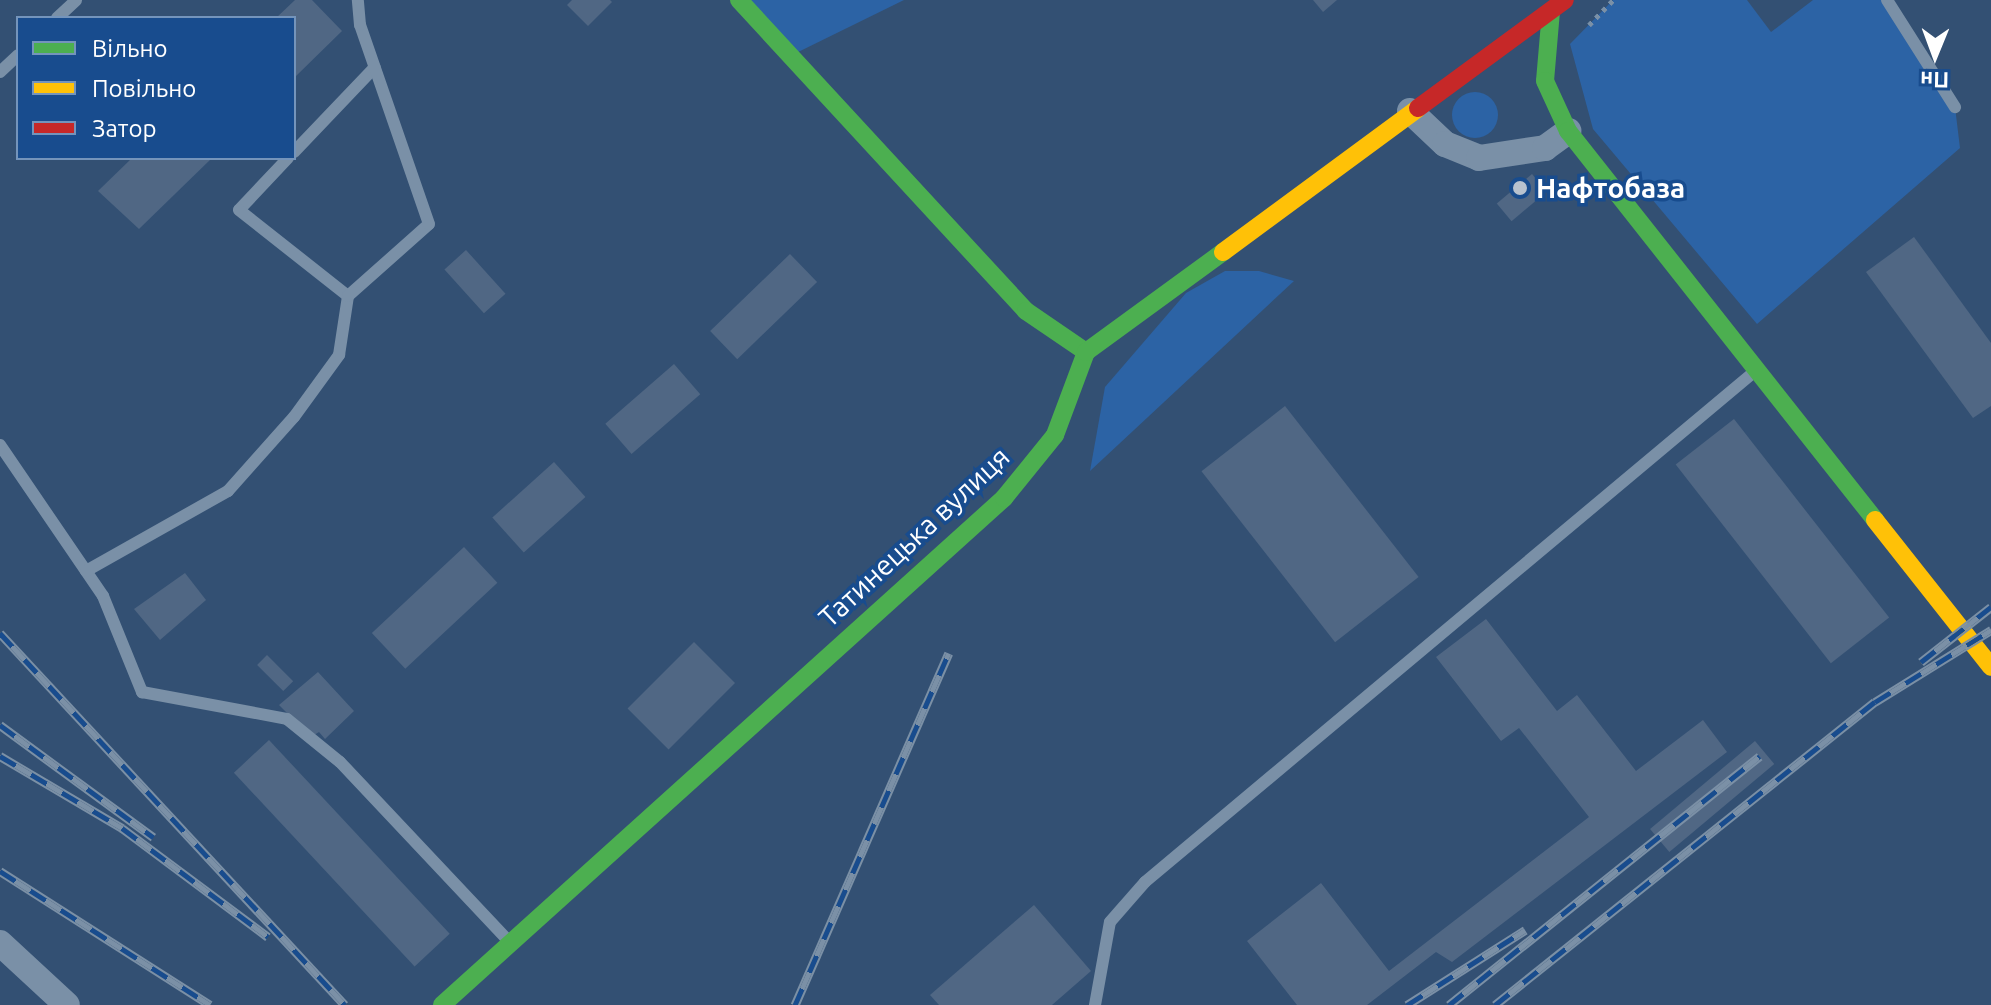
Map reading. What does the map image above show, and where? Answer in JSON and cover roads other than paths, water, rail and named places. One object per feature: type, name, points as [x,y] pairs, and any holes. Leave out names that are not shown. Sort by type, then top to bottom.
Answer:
[{"type":"street","points":[[739,0],[1026,311],[1086,352],[1558,5]]},
{"type":"street","points":[[1558,5],[1545,81],[1568,131],[1991,667]]},
{"type":"street","points":[[1410,111],[1445,144],[1479,158],[1545,148],[1568,131]]},
{"type":"street","name":"Татинецька вулиця","points":[[442,1005],[1004,498],[1055,435],[1086,352]]},
{"type":"street","points":[[0,943],[67,1005]]},
{"type":"lane","points":[[59,16],[76,0]]},
{"type":"lane","points":[[86,571],[228,491],[294,417],[339,355],[348,296],[429,224],[375,67],[358,0]]},
{"type":"lane","points":[[1887,0],[1955,107]]},
{"type":"lane","points":[[0,72],[16,57]]},
{"type":"lane","points":[[296,150],[375,67]]},
{"type":"lane","points":[[286,160],[239,210],[348,296]]},
{"type":"lane","points":[[1095,1005],[1110,922],[1145,882],[1757,370]]},
{"type":"lane","points":[[0,445],[103,596],[142,692],[287,719],[340,762],[512,944]]},
{"type":"railway","points":[[1921,662],[1991,607]]},
{"type":"railway","points":[[1495,1005],[1875,702],[1991,630]]},
{"type":"railway","points":[[0,633],[345,1005]]},
{"type":"railway","points":[[795,1005],[949,653]]},
{"type":"railway","points":[[0,725],[153,837]]},
{"type":"railway","points":[[0,756],[122,828],[268,937]]},
{"type":"railway","points":[[1449,1005],[1760,756]]},
{"type":"railway","points":[[0,871],[210,1005]]},
{"type":"railway","points":[[1407,1005],[1525,930]]},
{"type":"place","name":"Нафтобаза","points":[[1520,188]]}]
